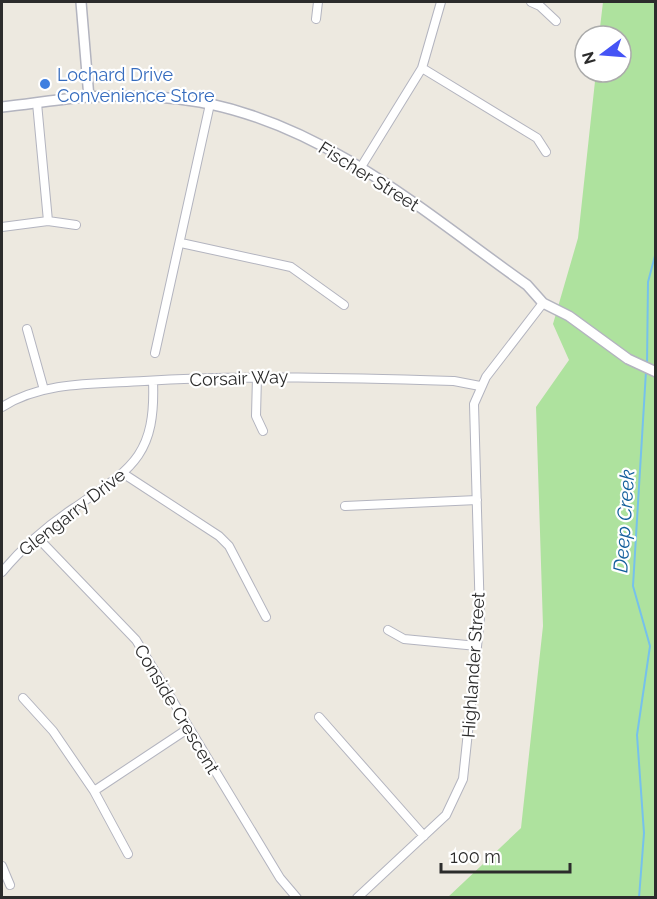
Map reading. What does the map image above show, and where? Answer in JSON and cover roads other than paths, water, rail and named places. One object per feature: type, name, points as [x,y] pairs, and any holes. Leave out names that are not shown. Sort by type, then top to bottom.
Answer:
[{"type":"street","points":[[81,2],[89,98]]},
{"type":"street","points":[[316,19],[318,2]]},
{"type":"street","points":[[361,167],[422,68],[441,2]]},
{"type":"street","points":[[531,2],[540,6],[556,21]]},
{"type":"street","points":[[422,68],[537,138],[546,152]]},
{"type":"street","name":"Fischer Street","points":[[2,107],[89,98],[147,97],[210,104],[303,136],[361,167],[527,285],[543,303],[569,316],[611,348],[654,371]]},
{"type":"street","points":[[37,103],[48,221]]},
{"type":"street","points":[[154,353],[181,243],[210,104]]},
{"type":"street","points":[[2,227],[48,221],[76,225]]},
{"type":"street","points":[[181,243],[291,267],[344,305]]},
{"type":"street","name":"Highlander Street","points":[[357,897],[446,815],[463,779],[480,618],[474,404],[480,386],[543,303]]},
{"type":"street","points":[[27,329],[44,390]]},
{"type":"street","points":[[256,376],[256,416],[263,431]]},
{"type":"street","name":"Corsair Way","points":[[2,407],[44,390],[70,386],[256,376],[454,381],[480,386]]},
{"type":"street","name":"Glengarry Drive","points":[[2,572],[37,537],[124,474],[138,457],[150,428],[153,381]]},
{"type":"street","points":[[124,474],[219,536],[229,546],[266,617]]},
{"type":"street","points":[[345,506],[477,500]]},
{"type":"street","name":"Conside Crescent","points":[[37,537],[136,640],[280,878],[297,897]]},
{"type":"street","points":[[388,630],[404,639],[477,646]]},
{"type":"street","points":[[23,698],[53,731],[94,791],[128,854]]},
{"type":"street","points":[[319,717],[424,836]]},
{"type":"street","points":[[94,791],[189,728]]},
{"type":"street","points":[[2,866],[10,885]]},
{"type":"waterway","name":"Deep Creek","points":[[647,365],[648,282],[656,252]]},
{"type":"waterway","name":"Deep Creek","points":[[639,898],[644,833],[637,735],[650,646],[633,586],[646,371]]},
{"type":"place","name":"Lochard Drive Convenience Store","points":[[45,84]]}]
